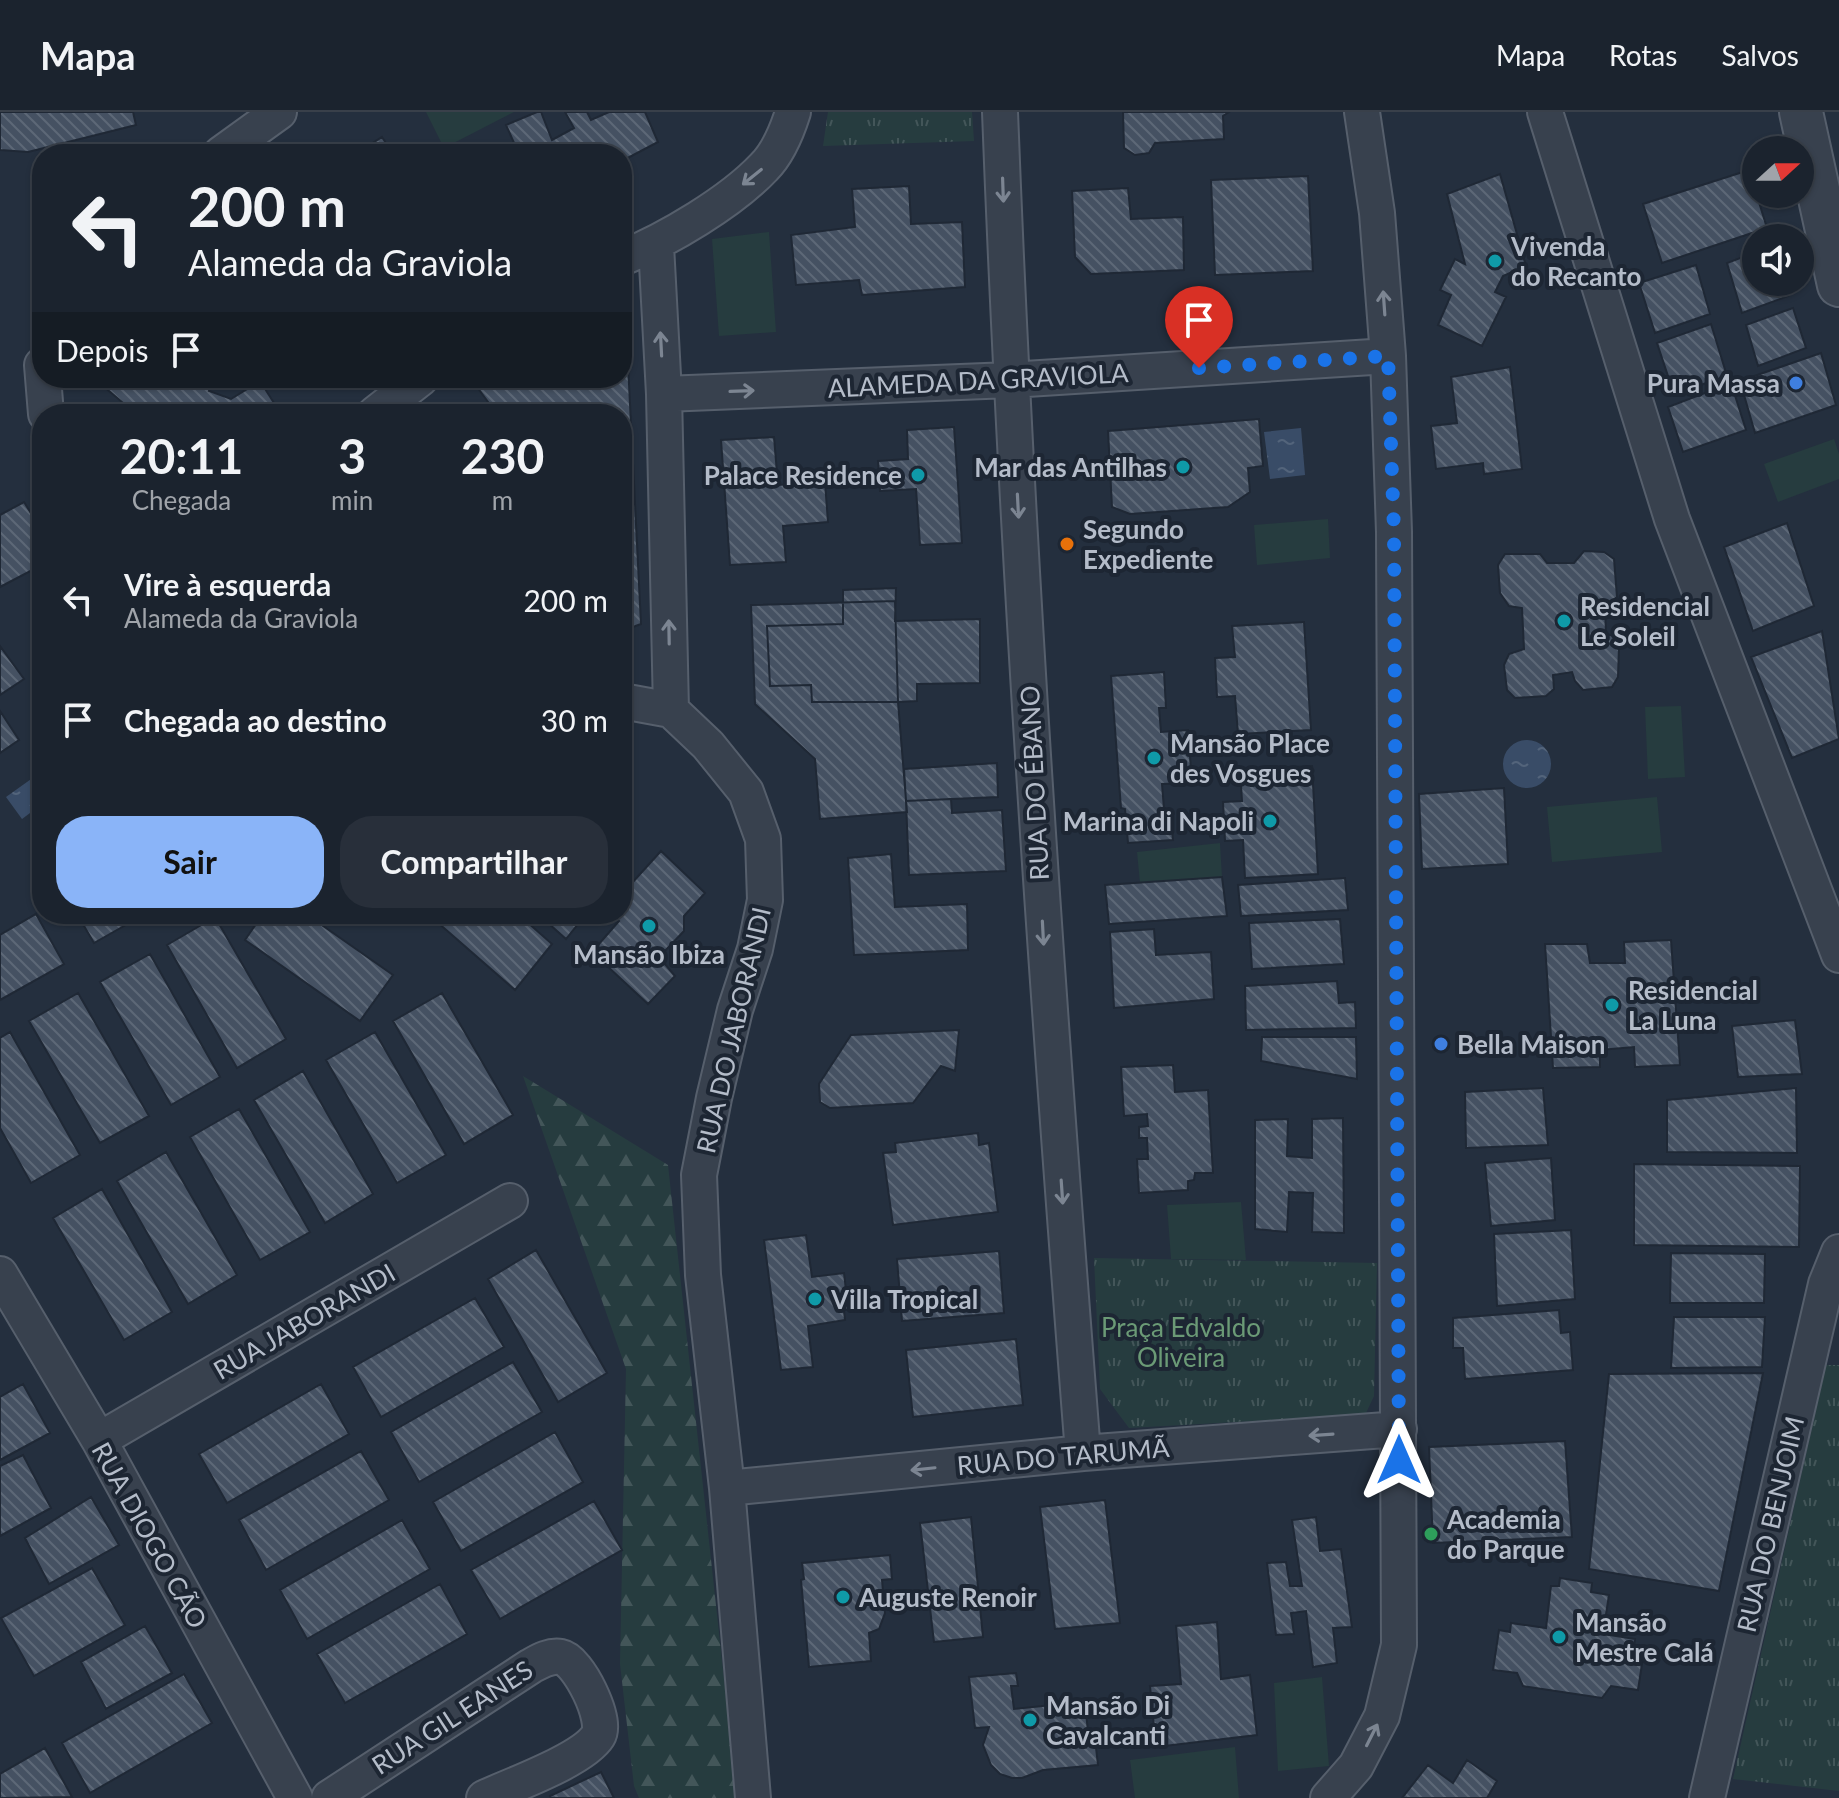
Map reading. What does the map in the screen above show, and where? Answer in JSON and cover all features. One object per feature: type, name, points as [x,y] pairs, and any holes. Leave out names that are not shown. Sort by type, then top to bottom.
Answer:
[{"type":"street","points":[[235,144],[279,112]]},
{"type":"street","points":[[632,254],[656,245],[719,204],[766,166],[787,131],[793,112]]},
{"type":"street","name":"RUA DO ÉBANO","points":[[1000,112],[1010,380],[1047,996],[1083,1453]]},
{"type":"street","points":[[1328,1798],[1356,1766],[1382,1716],[1399,1645],[1394,532],[1388,356],[1377,213],[1362,112]]},
{"type":"street","points":[[1545,112],[1672,519],[1839,955]]},
{"type":"street","points":[[1801,112],[1839,285]]},
{"type":"street","points":[[632,703],[671,710],[664,394],[656,245]]},
{"type":"street","name":"ALAMEDA DA GRAVIOLA","points":[[664,394],[1010,380],[1388,356]]},
{"type":"street","points":[[388,404],[408,388]]},
{"type":"street","name":"RUA DO JABORANDI","points":[[671,710],[708,745],[746,792],[763,839],[765,900],[755,949],[735,1010],[699,1175],[703,1275],[727,1488],[753,1798]]},
{"type":"street","name":"RUA JABORANDI","points":[[99,1440],[510,1201]]},
{"type":"street","name":"RUA DO BENJOIM","points":[[1707,1798],[1826,1284],[1839,1252]]},
{"type":"street","name":"RUA DIOGO CÃO","points":[[0,1274],[99,1440],[295,1798]]},
{"type":"street","name":"RUA DO TARUMÃ","points":[[727,1488],[1083,1453],[1399,1429]]},
{"type":"street","name":"RUA GIL EANES","points":[[329,1798],[362,1788],[545,1658],[561,1657],[573,1663],[601,1716],[601,1732],[592,1744],[577,1755],[484,1798]]},
{"type":"green space","points":[[426,112],[514,112],[452,144],[442,144]]},
{"type":"green space","points":[[828,112],[972,112],[974,141],[823,146]]},
{"type":"green space","points":[[769,232],[776,332],[719,336],[712,239]]},
{"type":"green space","points":[[1834,439],[1839,454],[1839,479],[1778,502],[1764,464]]},
{"type":"green space","points":[[1328,519],[1330,558],[1257,565],[1254,525]]},
{"type":"green space","points":[[1681,706],[1685,777],[1648,779],[1645,707]]},
{"type":"green space","points":[[1657,797],[1662,852],[1552,862],[1547,807]]},
{"type":"green space","points":[[1220,843],[1222,877],[1140,883],[1137,852]]},
{"type":"green space","points":[[523,1076],[668,1165],[737,1798],[639,1798],[634,1786],[620,1664],[626,1369]]},
{"type":"green space","points":[[1241,1202],[1246,1260],[1171,1259],[1167,1205]]},
{"type":"green space","name":"Praça Edvaldo Oliveira","points":[[1094,1258],[1377,1263],[1374,1396],[1365,1415],[1129,1428],[1100,1389]]},
{"type":"green space","points":[[1826,1365],[1839,1365],[1839,1791],[1733,1779]]},
{"type":"green space","points":[[1322,1677],[1329,1766],[1278,1771],[1274,1683]]},
{"type":"green space","points":[[1235,1747],[1239,1798],[1135,1798],[1130,1760]]},
{"type":"water","points":[[1301,428],[1305,475],[1270,479],[1264,432]]},
{"type":"water","points":[[1527,740],[1544,747],[1551,764],[1544,781],[1527,788],[1510,781],[1503,764],[1510,747]]},
{"type":"water","points":[[32,778],[32,812],[22,819],[6,797]]},
{"type":"building","points":[[0,112],[133,112],[136,125],[60,144],[32,144],[32,151],[28,152],[0,150]]},
{"type":"building","points":[[541,112],[552,140],[574,128],[565,112],[587,112],[591,120],[609,112],[645,112],[658,142],[632,156],[632,144],[515,144],[506,125]]},
{"type":"building","points":[[1123,112],[1229,112],[1223,116],[1224,139],[1155,143],[1149,153],[1135,155],[1124,148]]},
{"type":"building","points":[[382,137],[387,144],[371,144]]},
{"type":"building","points":[[1742,172],[1742,208],[1761,208],[1766,224],[1742,224],[1742,236],[1662,263],[1643,204]]},
{"type":"building","name":"Vivenda do Recanto","points":[[1500,174],[1526,266],[1503,276],[1495,292],[1506,297],[1482,346],[1438,325],[1451,295],[1440,290],[1455,259],[1465,264],[1447,194]]},
{"type":"building","points":[[1308,176],[1313,271],[1215,275],[1211,180]]},
{"type":"building","points":[[909,186],[911,224],[962,222],[965,287],[862,295],[859,280],[796,285],[791,235],[855,227],[852,189]]},
{"type":"building","points":[[1128,188],[1131,219],[1183,217],[1184,270],[1091,274],[1075,257],[1072,191]]},
{"type":"building","points":[[1742,257],[1742,296],[1788,296],[1742,313],[1727,263]]},
{"type":"building","points":[[1696,265],[1710,314],[1655,333],[1639,283]]},
{"type":"building","points":[[1793,308],[1806,348],[1758,366],[1746,325]]},
{"type":"building","points":[[1711,324],[1727,376],[1674,394],[1657,343]]},
{"type":"building","points":[[1821,353],[1836,405],[1755,433],[1740,381]]},
{"type":"building","points":[[1510,367],[1522,469],[1484,474],[1483,463],[1436,469],[1431,426],[1457,423],[1451,377]]},
{"type":"building","points":[[1731,383],[1746,430],[1683,452],[1668,407]]},
{"type":"building","points":[[106,388],[210,388],[209,391],[231,399],[249,388],[264,388],[275,404],[124,404]]},
{"type":"building","points":[[478,388],[629,388],[630,404],[490,404]]},
{"type":"building","name":"Mar das Antilhas","points":[[1259,419],[1263,466],[1248,468],[1250,492],[1228,507],[1130,514],[1112,507],[1108,431]]},
{"type":"building","name":"Palace Residence","points":[[954,427],[962,543],[920,545],[916,489],[880,491],[878,461],[908,459],[907,430]]},
{"type":"building","points":[[774,437],[778,485],[825,482],[828,522],[783,526],[786,562],[730,565],[721,440]]},
{"type":"building","points":[[632,444],[641,624],[632,627]]},
{"type":"building","points":[[24,502],[32,515],[32,570],[0,587],[0,515]]},
{"type":"building","points":[[1787,523],[1814,606],[1753,631],[1724,547]]},
{"type":"building","name":"Residencial Le Soleil","points":[[1584,551],[1604,552],[1614,559],[1617,597],[1605,606],[1606,634],[1614,636],[1619,647],[1618,677],[1612,687],[1583,690],[1572,672],[1553,675],[1554,689],[1546,696],[1515,698],[1507,690],[1504,665],[1509,654],[1524,649],[1522,608],[1509,606],[1500,593],[1498,565],[1505,554],[1540,554],[1547,563],[1574,563]]},
{"type":"building","points":[[896,588],[895,621],[980,619],[980,683],[917,684],[917,701],[898,702],[812,702],[811,685],[770,686],[767,626],[843,624],[843,590]]},
{"type":"building","points":[[895,601],[898,702],[907,812],[820,819],[815,759],[755,704],[751,605]]},
{"type":"building","points":[[1304,622],[1311,730],[1238,734],[1235,696],[1217,697],[1215,658],[1235,657],[1232,626]]},
{"type":"building","points":[[1822,631],[1839,739],[1792,758],[1751,657]]},
{"type":"building","points":[[0,646],[24,679],[0,695]]},
{"type":"building","name":"Mansão Place des Vosgues","points":[[1164,672],[1166,708],[1159,708],[1161,732],[1188,730],[1192,783],[1162,784],[1164,809],[1170,809],[1173,840],[1128,843],[1125,809],[1121,808],[1111,676]]},
{"type":"building","points":[[0,711],[19,740],[0,753]]},
{"type":"building","points":[[997,763],[998,797],[906,801],[904,769]]},
{"type":"building","name":"Marina di Napoli","points":[[1312,766],[1318,874],[1245,878],[1243,840],[1225,841],[1223,802],[1242,801],[1240,770]]},
{"type":"building","points":[[1504,788],[1508,864],[1422,869],[1419,794]]},
{"type":"building","points":[[951,799],[952,813],[1002,810],[1006,871],[909,875],[906,801]]},
{"type":"building","name":"Mansão Ibiza","points":[[661,851],[705,893],[684,916],[684,931],[659,957],[675,976],[648,1004],[592,952],[616,924],[632,924],[632,883]]},
{"type":"building","points":[[891,854],[895,907],[967,904],[968,950],[854,955],[848,858]]},
{"type":"building","points":[[1222,877],[1227,916],[1109,924],[1105,885]]},
{"type":"building","points":[[1345,878],[1348,910],[1241,916],[1238,885]]},
{"type":"building","points":[[32,916],[32,924],[42,924],[64,964],[0,1000],[0,935]]},
{"type":"building","points":[[1340,919],[1344,964],[1252,969],[1249,923]]},
{"type":"building","points":[[83,924],[127,924],[94,943]]},
{"type":"building","points":[[203,924],[219,924],[286,1039],[237,1068],[167,945]]},
{"type":"building","points":[[256,924],[320,924],[393,975],[360,1021],[245,940]]},
{"type":"building","points":[[439,924],[529,924],[552,944],[515,990]]},
{"type":"building","points":[[549,924],[578,924],[566,939]]},
{"type":"building","points":[[1154,929],[1156,955],[1211,952],[1214,999],[1114,1008],[1110,932]]},
{"type":"building","name":"Residencial La Luna","points":[[1671,940],[1680,1065],[1635,1067],[1634,1047],[1600,1050],[1600,1067],[1553,1068],[1545,944],[1587,944],[1590,963],[1625,963],[1624,942]]},
{"type":"building","points":[[150,954],[220,1077],[171,1105],[100,982]]},
{"type":"building","points":[[1337,981],[1339,1003],[1355,1002],[1356,1028],[1246,1030],[1245,986]]},
{"type":"building","points":[[78,993],[149,1116],[100,1143],[29,1021]]},
{"type":"building","points":[[442,993],[513,1115],[464,1144],[393,1021]]},
{"type":"building","points":[[1795,1020],[1802,1074],[1738,1077],[1732,1026]]},
{"type":"building","points":[[959,1030],[955,1071],[941,1066],[913,1103],[830,1108],[820,1102],[819,1084],[851,1035]]},
{"type":"building","points":[[10,1032],[80,1155],[31,1183],[0,1128],[0,1038]]},
{"type":"building","points":[[375,1032],[446,1155],[397,1183],[326,1060]]},
{"type":"building","points":[[1262,1037],[1356,1037],[1357,1079],[1261,1061]]},
{"type":"building","points":[[1173,1065],[1175,1092],[1208,1090],[1213,1173],[1195,1173],[1194,1180],[1188,1181],[1188,1190],[1139,1193],[1137,1159],[1148,1159],[1147,1138],[1139,1138],[1139,1127],[1148,1126],[1147,1114],[1124,1116],[1121,1067]]},
{"type":"building","points":[[303,1071],[373,1194],[325,1223],[254,1100]]},
{"type":"building","points":[[1543,1088],[1548,1145],[1466,1148],[1465,1092]]},
{"type":"building","points":[[1796,1088],[1797,1153],[1667,1152],[1667,1100]]},
{"type":"building","points":[[239,1109],[310,1232],[260,1260],[190,1137]]},
{"type":"building","points":[[1343,1118],[1344,1233],[1312,1232],[1313,1193],[1289,1192],[1287,1232],[1255,1229],[1255,1120],[1288,1119],[1287,1156],[1312,1158],[1312,1119]]},
{"type":"building","points":[[978,1133],[979,1145],[989,1143],[998,1212],[893,1225],[883,1153],[896,1152],[895,1143]]},
{"type":"building","points":[[166,1152],[237,1275],[188,1304],[117,1181]]},
{"type":"building","points":[[1551,1158],[1555,1220],[1491,1226],[1485,1163]]},
{"type":"building","points":[[1634,1164],[1800,1166],[1799,1247],[1634,1245]]},
{"type":"building","points":[[102,1189],[172,1312],[124,1340],[53,1218]]},
{"type":"building","points":[[1571,1230],[1575,1299],[1497,1306],[1494,1234]]},
{"type":"building","name":"Villa Tropical","points":[[806,1235],[812,1277],[844,1273],[846,1290],[857,1288],[860,1308],[844,1310],[845,1320],[808,1326],[813,1367],[781,1370],[764,1240]]},
{"type":"building","points":[[536,1250],[607,1373],[558,1402],[488,1279]]},
{"type":"building","points":[[999,1251],[1004,1313],[902,1321],[897,1259]]},
{"type":"building","points":[[1671,1253],[1765,1254],[1764,1303],[1670,1303]]},
{"type":"building","points":[[475,1298],[504,1347],[381,1417],[353,1367]]},
{"type":"building","points":[[1559,1310],[1561,1333],[1570,1332],[1573,1370],[1465,1379],[1463,1348],[1453,1348],[1453,1318]]},
{"type":"building","points":[[1674,1317],[1765,1317],[1762,1367],[1671,1368]]},
{"type":"building","points":[[1016,1339],[1023,1405],[913,1417],[906,1350]]},
{"type":"building","points":[[513,1362],[542,1412],[419,1482],[391,1432]]},
{"type":"building","points":[[1763,1373],[1719,1591],[1589,1569],[1609,1374]]},
{"type":"building","points":[[23,1384],[50,1433],[0,1460],[0,1397]]},
{"type":"building","points":[[321,1384],[349,1434],[227,1503],[199,1454]]},
{"type":"building","points":[[555,1432],[583,1482],[461,1551],[433,1502]]},
{"type":"building","points":[[1565,1441],[1572,1537],[1433,1543],[1429,1447]]},
{"type":"building","points":[[361,1451],[389,1500],[266,1570],[239,1520]]},
{"type":"building","points":[[23,1455],[51,1508],[0,1536],[0,1466]]},
{"type":"building","points":[[91,1497],[119,1545],[49,1584],[25,1538]]},
{"type":"building","points":[[1105,1500],[1120,1623],[1055,1629],[1040,1507]]},
{"type":"building","points":[[594,1501],[622,1550],[500,1619],[471,1570]]},
{"type":"building","points":[[971,1517],[983,1637],[934,1642],[920,1523]]},
{"type":"building","points":[[1316,1517],[1320,1551],[1341,1549],[1352,1627],[1333,1628],[1337,1663],[1313,1667],[1306,1611],[1291,1613],[1294,1634],[1276,1635],[1267,1563],[1286,1562],[1290,1586],[1302,1586],[1292,1520]]},
{"type":"building","points":[[402,1520],[430,1569],[307,1639],[280,1590]]},
{"type":"building","name":"Auguste Renoir","points":[[890,1555],[892,1579],[882,1580],[885,1613],[879,1629],[869,1633],[871,1661],[809,1667],[802,1563]]},
{"type":"building","points":[[92,1568],[125,1625],[34,1676],[1,1618]]},
{"type":"building","name":"Mansão Mestre Calá","points":[[1560,1578],[1592,1583],[1591,1592],[1609,1595],[1603,1634],[1635,1639],[1634,1649],[1644,1651],[1638,1690],[1611,1686],[1602,1698],[1523,1686],[1517,1673],[1493,1670],[1499,1630],[1510,1632],[1511,1623],[1546,1628],[1551,1586],[1559,1586]]},
{"type":"building","points":[[440,1584],[467,1634],[345,1703],[317,1654]]},
{"type":"building","points":[[1217,1622],[1221,1679],[1250,1675],[1257,1735],[1156,1747],[1150,1686],[1181,1684],[1176,1626]]},
{"type":"building","points":[[145,1626],[172,1673],[106,1709],[81,1662]]},
{"type":"building","name":"Mansão Di Cavalcanti","points":[[1016,1673],[1018,1686],[1011,1686],[1014,1709],[1081,1702],[1082,1714],[1086,1713],[1089,1740],[1095,1739],[1098,1765],[1043,1770],[1022,1778],[1012,1778],[1000,1774],[991,1765],[983,1745],[989,1727],[975,1728],[969,1677]]},
{"type":"building","points":[[184,1674],[212,1723],[90,1793],[62,1743]]},
{"type":"building","points":[[45,1748],[72,1797],[0,1798],[0,1774]]},
{"type":"building","points":[[1467,1760],[1497,1781],[1487,1798],[1402,1798],[1428,1765],[1453,1783]]},
{"type":"building","points":[[601,1772],[614,1798],[550,1796]]},
{"type":"place","name":"Vivenda do Recanto","points":[[1495,261]]},
{"type":"place","name":"Pura Massa","points":[[1796,383]]},
{"type":"place","name":"Mar das Antilhas","points":[[1183,467]]},
{"type":"place","name":"Palace Residence","points":[[918,475]]},
{"type":"place","name":"Segundo Expediente","points":[[1067,544]]},
{"type":"place","name":"Residencial Le Soleil","points":[[1564,621]]},
{"type":"place","name":"Mansão Place des Vosgues","points":[[1154,758]]},
{"type":"place","name":"Marina di Napoli","points":[[1270,821]]},
{"type":"place","name":"Mansão Ibiza","points":[[649,926]]},
{"type":"place","name":"Residencial La Luna","points":[[1612,1005]]},
{"type":"place","name":"Bella Maison","points":[[1441,1044]]},
{"type":"place","name":"Villa Tropical","points":[[815,1299]]},
{"type":"place","name":"Academia do Parque","points":[[1431,1534]]},
{"type":"place","name":"Auguste Renoir","points":[[843,1597]]},
{"type":"place","name":"Mansão Mestre Calá","points":[[1559,1637]]},
{"type":"place","name":"Mansão Di Cavalcanti","points":[[1030,1720]]},
{"type":"route","points":[[1199,368],[1388,356],[1394,532],[1399,1460]]}]
